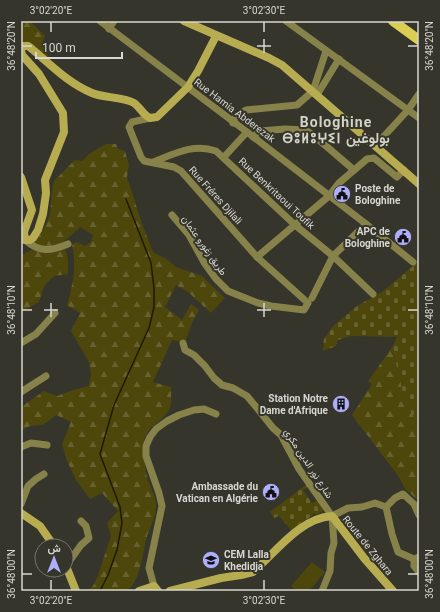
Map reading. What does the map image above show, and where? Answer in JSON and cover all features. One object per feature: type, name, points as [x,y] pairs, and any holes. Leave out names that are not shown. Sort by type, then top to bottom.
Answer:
[{"type":"main road","points":[[393,21],[419,40]]},
{"type":"street","name":"Rue Hamia Abderezak","points":[[100,21],[247,132],[413,262]]},
{"type":"street","points":[[109,29],[114,21]]},
{"type":"street","points":[[184,21],[197,24],[216,36],[282,65],[419,184]]},
{"type":"street","points":[[286,21],[419,118]]},
{"type":"street","points":[[25,240],[30,240],[33,238],[38,230],[43,214],[46,193],[44,180],[64,132],[63,113],[39,74],[22,55],[23,46],[28,46],[32,49],[75,85],[93,93],[135,103],[145,116],[150,118],[157,117],[188,87],[216,36]]},
{"type":"street","points":[[315,93],[326,51]]},
{"type":"street","points":[[233,122],[236,116],[246,110],[297,105],[315,93],[339,59]]},
{"type":"street","points":[[376,146],[408,110],[419,94]]},
{"type":"street","name":"Rue Fréres Djilali","points":[[150,118],[132,122],[129,127],[140,157],[144,161],[174,167],[181,171],[257,257],[310,300]]},
{"type":"street","points":[[253,137],[260,131],[305,130],[312,134],[354,170]]},
{"type":"street","points":[[224,157],[247,132]]},
{"type":"street","name":"Rue Benkritaoui Toufik","points":[[152,162],[184,150],[207,148],[216,151],[295,225],[333,256],[373,294]]},
{"type":"street","points":[[257,257],[329,196],[339,183],[367,159],[374,158],[397,177],[404,170]]},
{"type":"street","points":[[21,177],[32,210],[24,232],[25,240],[34,247],[43,249],[56,249],[68,244]]},
{"type":"street","name":"طريق زغورو عثمان","points":[[172,215],[189,235],[205,264],[216,279],[228,291],[258,303],[296,310],[304,310],[310,300]]},
{"type":"street","points":[[310,300],[333,256],[366,224]]},
{"type":"street","points":[[21,343],[36,334],[55,313]]},
{"type":"street","name":"شارع نور الدين مكري","points":[[183,344],[185,350],[194,355],[214,378],[222,384],[247,396],[273,428],[282,435],[299,469],[329,516]]},
{"type":"street","points":[[21,392],[46,376]]},
{"type":"street","points":[[139,591],[156,589],[150,568],[162,506],[146,456],[146,446],[156,429],[173,418],[194,410],[204,409],[216,414]]},
{"type":"street","points":[[21,447],[31,443],[47,444]]},
{"type":"street","points":[[21,504],[28,486],[44,474]]},
{"type":"street","points":[[386,507],[403,494],[414,504],[419,515]]},
{"type":"street","points":[[170,591],[221,578],[253,572],[307,523],[348,508],[362,507],[375,503],[386,507]]},
{"type":"street","points":[[386,507],[398,552],[416,558],[414,566],[419,572]]},
{"type":"street","points":[[21,514],[40,526],[48,538]]},
{"type":"street","points":[[322,591],[330,571],[331,553],[334,543],[329,516]]},
{"type":"street","name":"Route de Zghara","points":[[329,516],[393,591]]},
{"type":"street","points":[[74,555],[81,545],[89,538],[86,526],[81,521]]},
{"type":"street","points":[[71,578],[76,591]]},
{"type":"green space","points":[[21,21],[30,21],[45,36],[42,43],[51,64],[21,45]]},
{"type":"green space","points":[[106,144],[116,144],[118,149],[125,151],[129,165],[127,177],[142,224],[153,252],[166,259],[176,267],[202,276],[225,298],[211,313],[188,292],[176,285],[165,307],[182,320],[191,304],[199,310],[192,323],[185,342],[172,340],[153,382],[171,387],[171,406],[168,413],[148,431],[144,441],[145,468],[155,498],[156,510],[147,536],[135,582],[125,591],[117,592],[86,591],[93,586],[97,578],[111,536],[107,523],[118,511],[102,493],[90,499],[76,480],[67,461],[62,444],[71,422],[56,415],[43,425],[30,426],[21,430],[21,407],[44,391],[57,396],[89,386],[91,373],[89,362],[71,331],[80,313],[67,305],[74,275],[72,245],[76,242],[85,246],[91,242],[93,235],[80,227],[65,240],[53,246],[41,246],[34,242],[43,231],[50,215],[54,181],[75,160],[82,161],[89,154]]},
{"type":"green space","points":[[65,247],[68,260],[68,274],[54,276],[44,286],[39,302],[21,312],[21,256],[31,250],[48,252]]},
{"type":"green space","points":[[419,261],[419,427],[403,392],[391,349],[397,337],[351,336],[338,340],[336,346],[323,351],[324,339],[333,326],[357,306],[382,292]]},
{"type":"green space","points":[[391,349],[414,417],[419,427],[419,501],[406,490],[399,477],[352,415],[372,384],[368,381]]},
{"type":"green space","points":[[307,484],[309,487],[303,490],[312,503],[318,500],[325,509],[317,515],[315,513],[292,531],[279,516],[274,518],[270,512]]},
{"type":"green space","points":[[312,562],[325,572],[309,591],[297,591],[291,586]]},
{"type":"waterway","points":[[100,591],[108,575],[117,550],[122,523],[120,507],[100,454],[114,405],[149,328],[154,307],[154,288],[151,263],[126,199]]},
{"type":"place","name":"Poste de Bologhine","points":[[342,194]]},
{"type":"place","name":"APC de Bologhine","points":[[403,237]]},
{"type":"place","name":"Station Notre Dame d'Afrique","points":[[341,404]]},
{"type":"place","name":"Ambassade du Vatican en Algérie","points":[[271,492]]},
{"type":"place","name":"CEM Lalla Khedidja","points":[[211,560]]},
{"type":"district","name":"Bologhine ⴱⵓⵍⵓⵖⵉⵏ بولوغين","points":[[336,130]]}]
